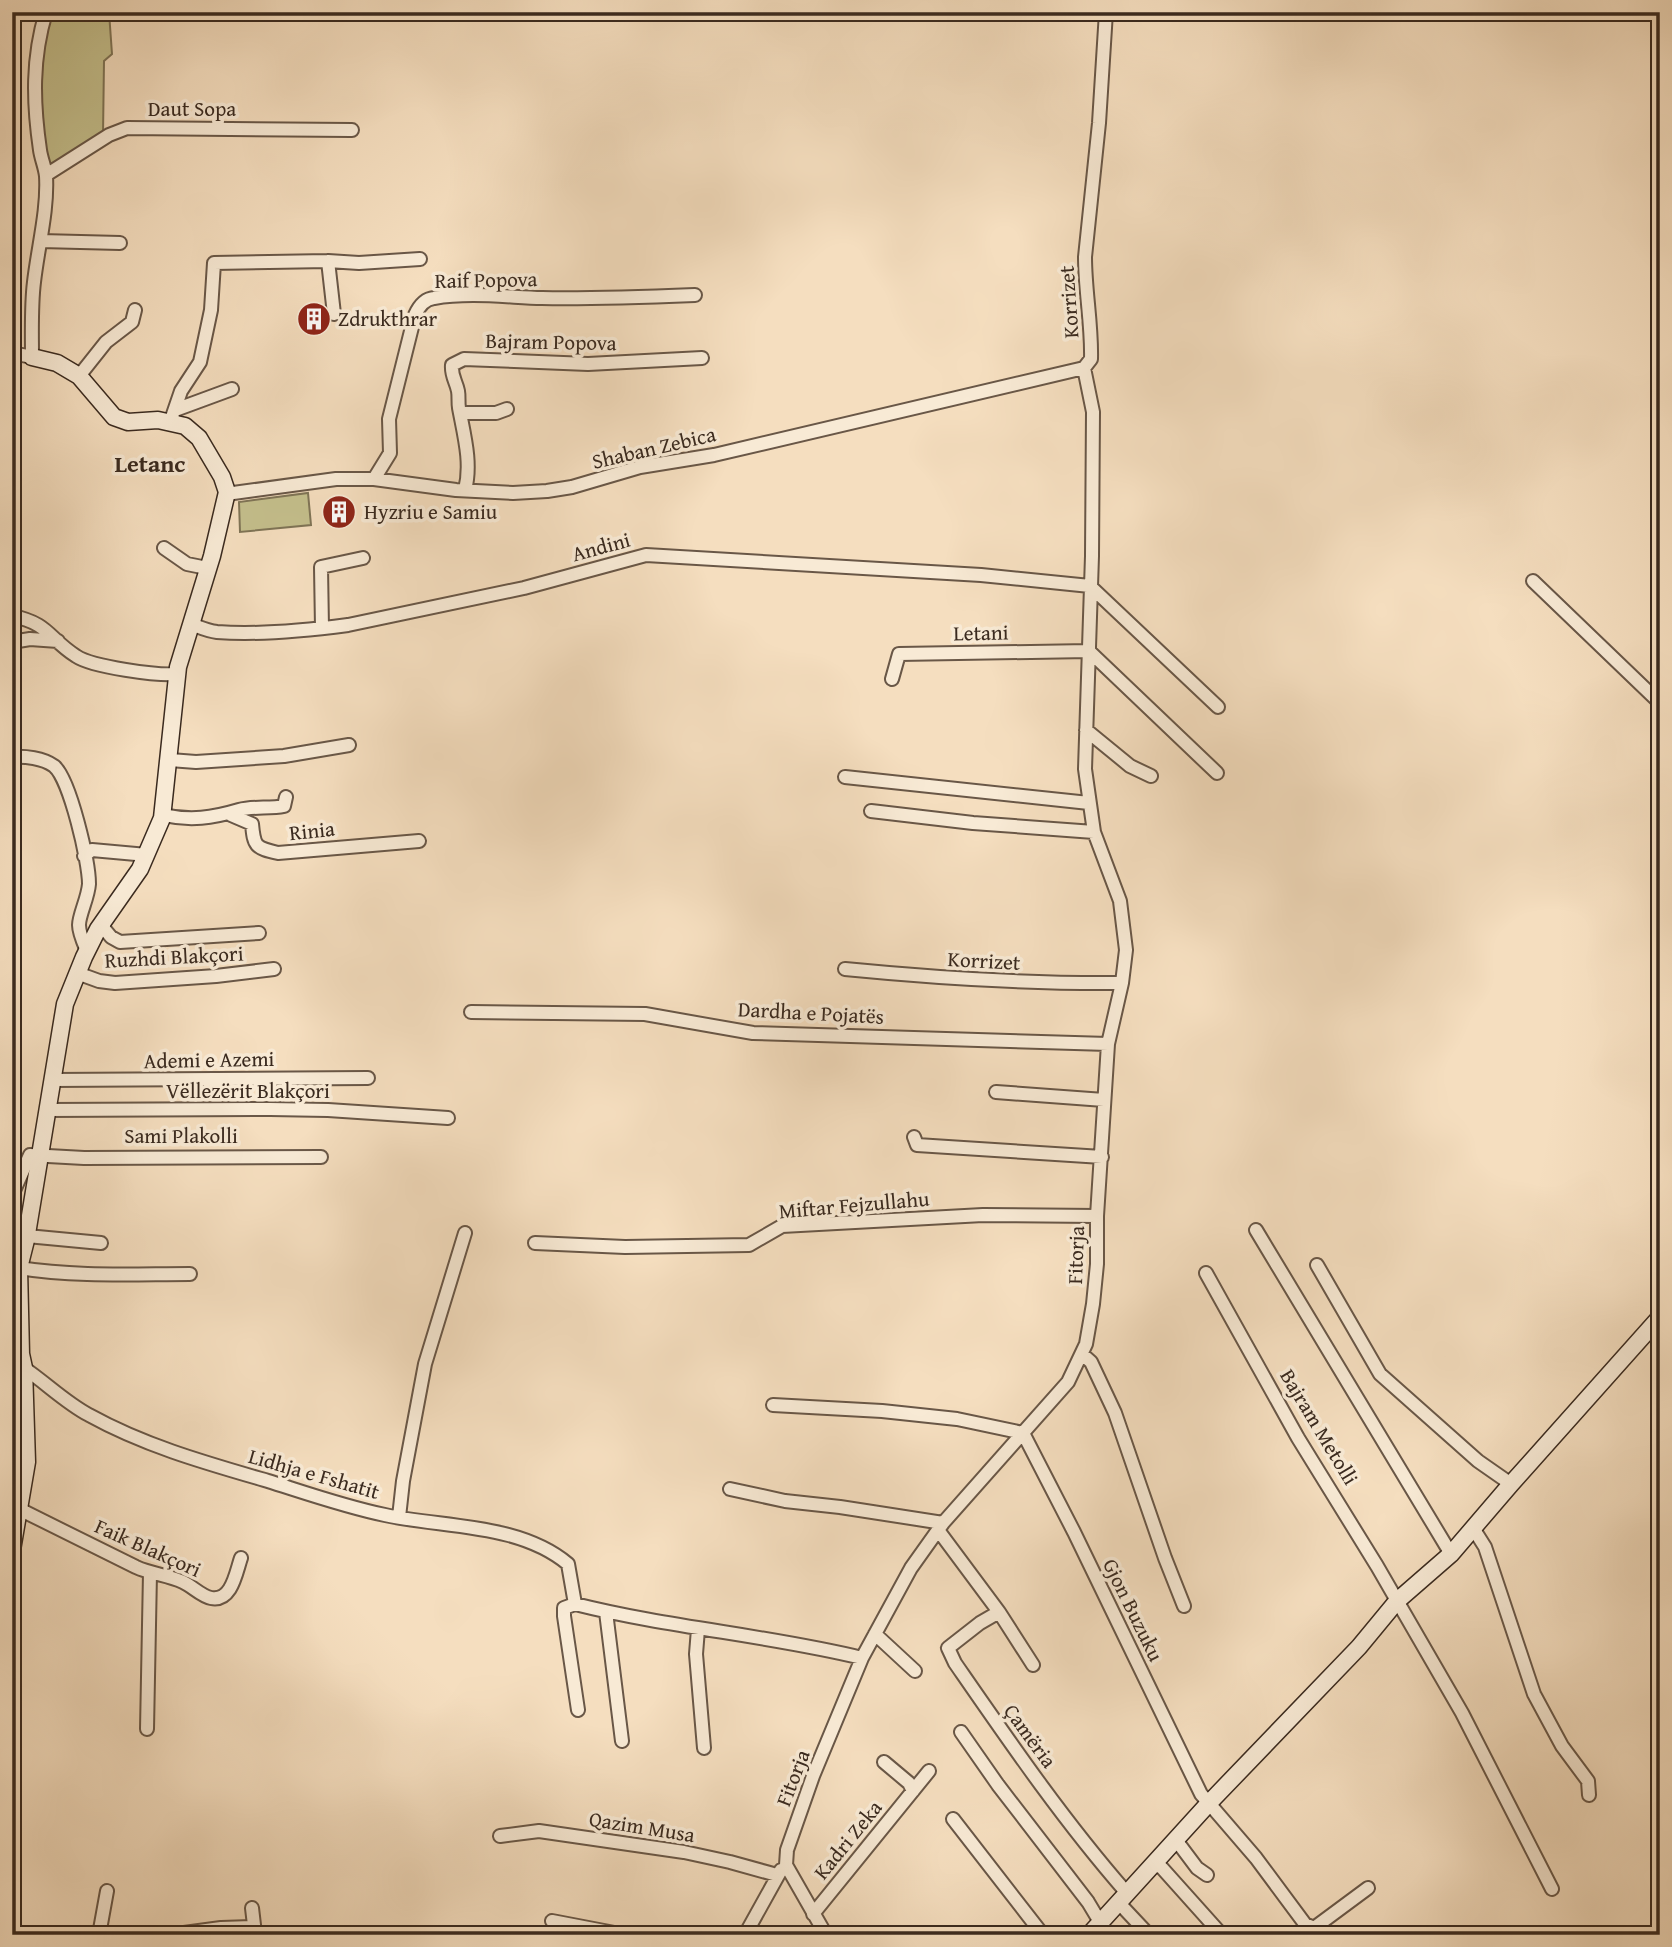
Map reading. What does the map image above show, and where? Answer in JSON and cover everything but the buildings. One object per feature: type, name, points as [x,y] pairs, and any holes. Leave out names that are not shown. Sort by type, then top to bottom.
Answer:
[{"type":"street","points":[[46,12],[39,36],[34,90],[39,144],[46,175],[34,285],[20,354],[57,363],[79,376],[114,417],[128,422],[173,416],[232,389]]},
{"type":"street","name":"Korrizet","points":[[1106,12],[1099,123],[1085,257],[1091,359],[1084,368],[1093,412],[1085,769],[1094,832],[1121,909],[1126,950],[1122,983],[1108,1044]]},
{"type":"street","name":"Daut Sopa","points":[[46,175],[109,135],[127,128],[352,130]]},
{"type":"street","points":[[40,241],[120,243]]},
{"type":"street","points":[[173,416],[181,391],[200,362],[211,310],[214,263],[359,263],[420,259]]},
{"type":"street","points":[[328,261],[334,314]]},
{"type":"street","name":"Raif Popova","points":[[374,479],[390,453],[389,419],[415,315],[423,302],[431,298],[466,296],[608,298],[695,295]]},
{"type":"street","points":[[79,376],[106,342],[132,322],[135,310]]},
{"type":"street","name":"Bajram Popova","points":[[465,490],[468,469],[458,389],[451,372],[456,361],[464,359],[588,364],[702,358]]},
{"type":"street","name":"Shaban Zebica","points":[[226,494],[336,480],[374,479],[513,493],[572,487],[640,467],[714,455],[1084,368]]},
{"type":"street","points":[[461,413],[496,413],[507,409]]},
{"type":"street","points":[[12,1550],[27,1462],[24,1368],[16,1336],[19,1268],[27,1236],[65,1004],[101,925],[148,855],[163,815],[178,674],[226,494],[222,477],[199,438],[173,416]]},
{"type":"street","points":[[164,548],[187,564],[207,568]]},
{"type":"street","name":"Andini","points":[[191,624],[214,631],[240,633],[322,628],[457,604],[646,555],[981,575],[1090,586]]},
{"type":"street","points":[[322,628],[321,566],[363,558]]},
{"type":"street","points":[[1533,581],[1660,703]]},
{"type":"street","points":[[1090,586],[1218,706]]},
{"type":"street","points":[[12,616],[45,627],[58,642],[80,659],[161,676],[178,674]]},
{"type":"street","points":[[12,642],[30,639],[58,642]]},
{"type":"street","points":[[1089,651],[1217,772]]},
{"type":"street","name":"Letani","points":[[892,679],[899,654],[1089,651]]},
{"type":"street","points":[[1086,730],[1130,766],[1151,776]]},
{"type":"street","points":[[170,760],[196,762],[284,755],[349,746]]},
{"type":"street","points":[[12,757],[23,756],[53,765],[64,782],[75,811],[89,885],[79,926],[87,951]]},
{"type":"street","points":[[845,777],[1089,803]]},
{"type":"street","name":"Rinia","points":[[232,815],[239,810],[284,806],[286,797]]},
{"type":"street","points":[[871,811],[973,823],[1094,832]]},
{"type":"street","name":"Rinia","points":[[163,815],[183,820],[232,815],[243,818],[251,824],[253,842],[260,848],[278,853],[419,841]]},
{"type":"street","points":[[84,856],[92,850],[148,855]]},
{"type":"street","points":[[101,925],[111,937],[120,942],[259,933]]},
{"type":"street","name":"Korrizet","points":[[845,969],[982,980],[1122,983]]},
{"type":"street","name":"Ruzhdi Blakçori","points":[[77,973],[99,981],[115,982],[274,970]]},
{"type":"street","name":"Dardha e Pojatës","points":[[471,1012],[645,1014],[753,1033],[1108,1044]]},
{"type":"street","name":"Fitorja","points":[[745,1935],[782,1870],[813,1776],[862,1658],[911,1568],[941,1527],[1068,1382],[1082,1354],[1093,1304],[1097,1264],[1097,1216],[1108,1044]]},
{"type":"street","name":"Ademi e Azemi","points":[[52,1080],[368,1078]]},
{"type":"street","points":[[996,1092],[1104,1100]]},
{"type":"street","name":"Vëllezërit Blakçori","points":[[47,1110],[294,1109],[448,1118]]},
{"type":"street","points":[[914,1137],[917,1145],[1102,1157]]},
{"type":"street","points":[[12,1195],[30,1155],[40,1155]]},
{"type":"street","name":"Sami Plakolli","points":[[40,1155],[83,1158],[321,1157]]},
{"type":"street","name":"Miftar Fejzullahu","points":[[535,1243],[625,1247],[749,1245],[782,1226],[983,1215],[1097,1216]]},
{"type":"street","points":[[1256,1230],[1451,1554]]},
{"type":"street","points":[[399,1517],[405,1469],[425,1364],[465,1233]]},
{"type":"street","points":[[27,1236],[101,1243]]},
{"type":"street","points":[[1317,1265],[1380,1374],[1478,1461],[1511,1484]]},
{"type":"street","points":[[19,1268],[91,1274],[190,1274]]},
{"type":"street","name":"Bajram Metolli","points":[[1206,1273],[1298,1438],[1344,1511],[1462,1713],[1552,1889]]},
{"type":"street","points":[[1089,1935],[1209,1803],[1359,1647],[1397,1601],[1451,1554],[1660,1317]]},
{"type":"street","points":[[1082,1354],[1091,1362],[1115,1413],[1184,1606]]},
{"type":"street","name":"Lidhja e Fshatit","points":[[24,1368],[86,1414],[126,1434],[184,1457],[385,1515],[436,1524],[487,1528],[540,1547],[568,1564],[575,1604],[564,1608],[564,1616],[578,1710]]},
{"type":"street","points":[[773,1405],[882,1411],[957,1419],[1023,1433]]},
{"type":"street","name":"Gjon Buzuku","points":[[1023,1433],[1201,1794],[1256,1858],[1305,1924],[1314,1928],[1368,1888]]},
{"type":"street","points":[[730,1489],[941,1527],[1033,1665]]},
{"type":"street","name":"Faik Blakçori","points":[[19,1509],[150,1573],[181,1581],[210,1598],[219,1598],[230,1589],[241,1558]]},
{"type":"street","points":[[1473,1528],[1485,1547],[1534,1695],[1562,1746],[1588,1781],[1589,1795]]},
{"type":"street","points":[[148,1729],[150,1573]]},
{"type":"street","points":[[575,1604],[698,1629],[807,1644],[862,1658]]},
{"type":"street","points":[[606,1612],[622,1741]]},
{"type":"street","name":"Çamëria","points":[[999,1612],[948,1648],[949,1653],[1122,1897]]},
{"type":"street","points":[[698,1629],[696,1654],[704,1748]]},
{"type":"street","points":[[875,1634],[915,1671]]},
{"type":"street","points":[[961,1732],[1088,1902],[1100,1922]]},
{"type":"street","points":[[884,1762],[909,1783],[913,1791]]},
{"type":"street","name":"Kadri Zeka","points":[[813,1914],[929,1771]]},
{"type":"street","points":[[953,1819],[1043,1935]]},
{"type":"street","name":"Qazim Musa","points":[[500,1836],[539,1831],[684,1852],[782,1870]]},
{"type":"street","points":[[1175,1840],[1206,1875]]},
{"type":"street","points":[[1153,1863],[1162,1868],[1222,1935]]},
{"type":"street","points":[[782,1870],[826,1935]]},
{"type":"street","points":[[99,1935],[107,1891]]},
{"type":"street","points":[[1122,1897],[1149,1935]]},
{"type":"street","points":[[169,1935],[209,1929],[252,1927],[252,1908]]},
{"type":"street","points":[[552,1921],[625,1935]]},
{"type":"shaded area","points":[[52,12],[109,12],[112,54],[104,61],[103,136],[51,165],[46,159],[38,77],[45,34]]},
{"type":"shaded area","points":[[308,493],[311,525],[240,532],[239,502]]},
{"type":"place","name":"Zdrukthrar","points":[[314,319]]},
{"type":"place","name":"Hyzriu e Samiu","points":[[339,512]]},
{"type":"district","name":"Letanc","points":[[150,464]]}]
